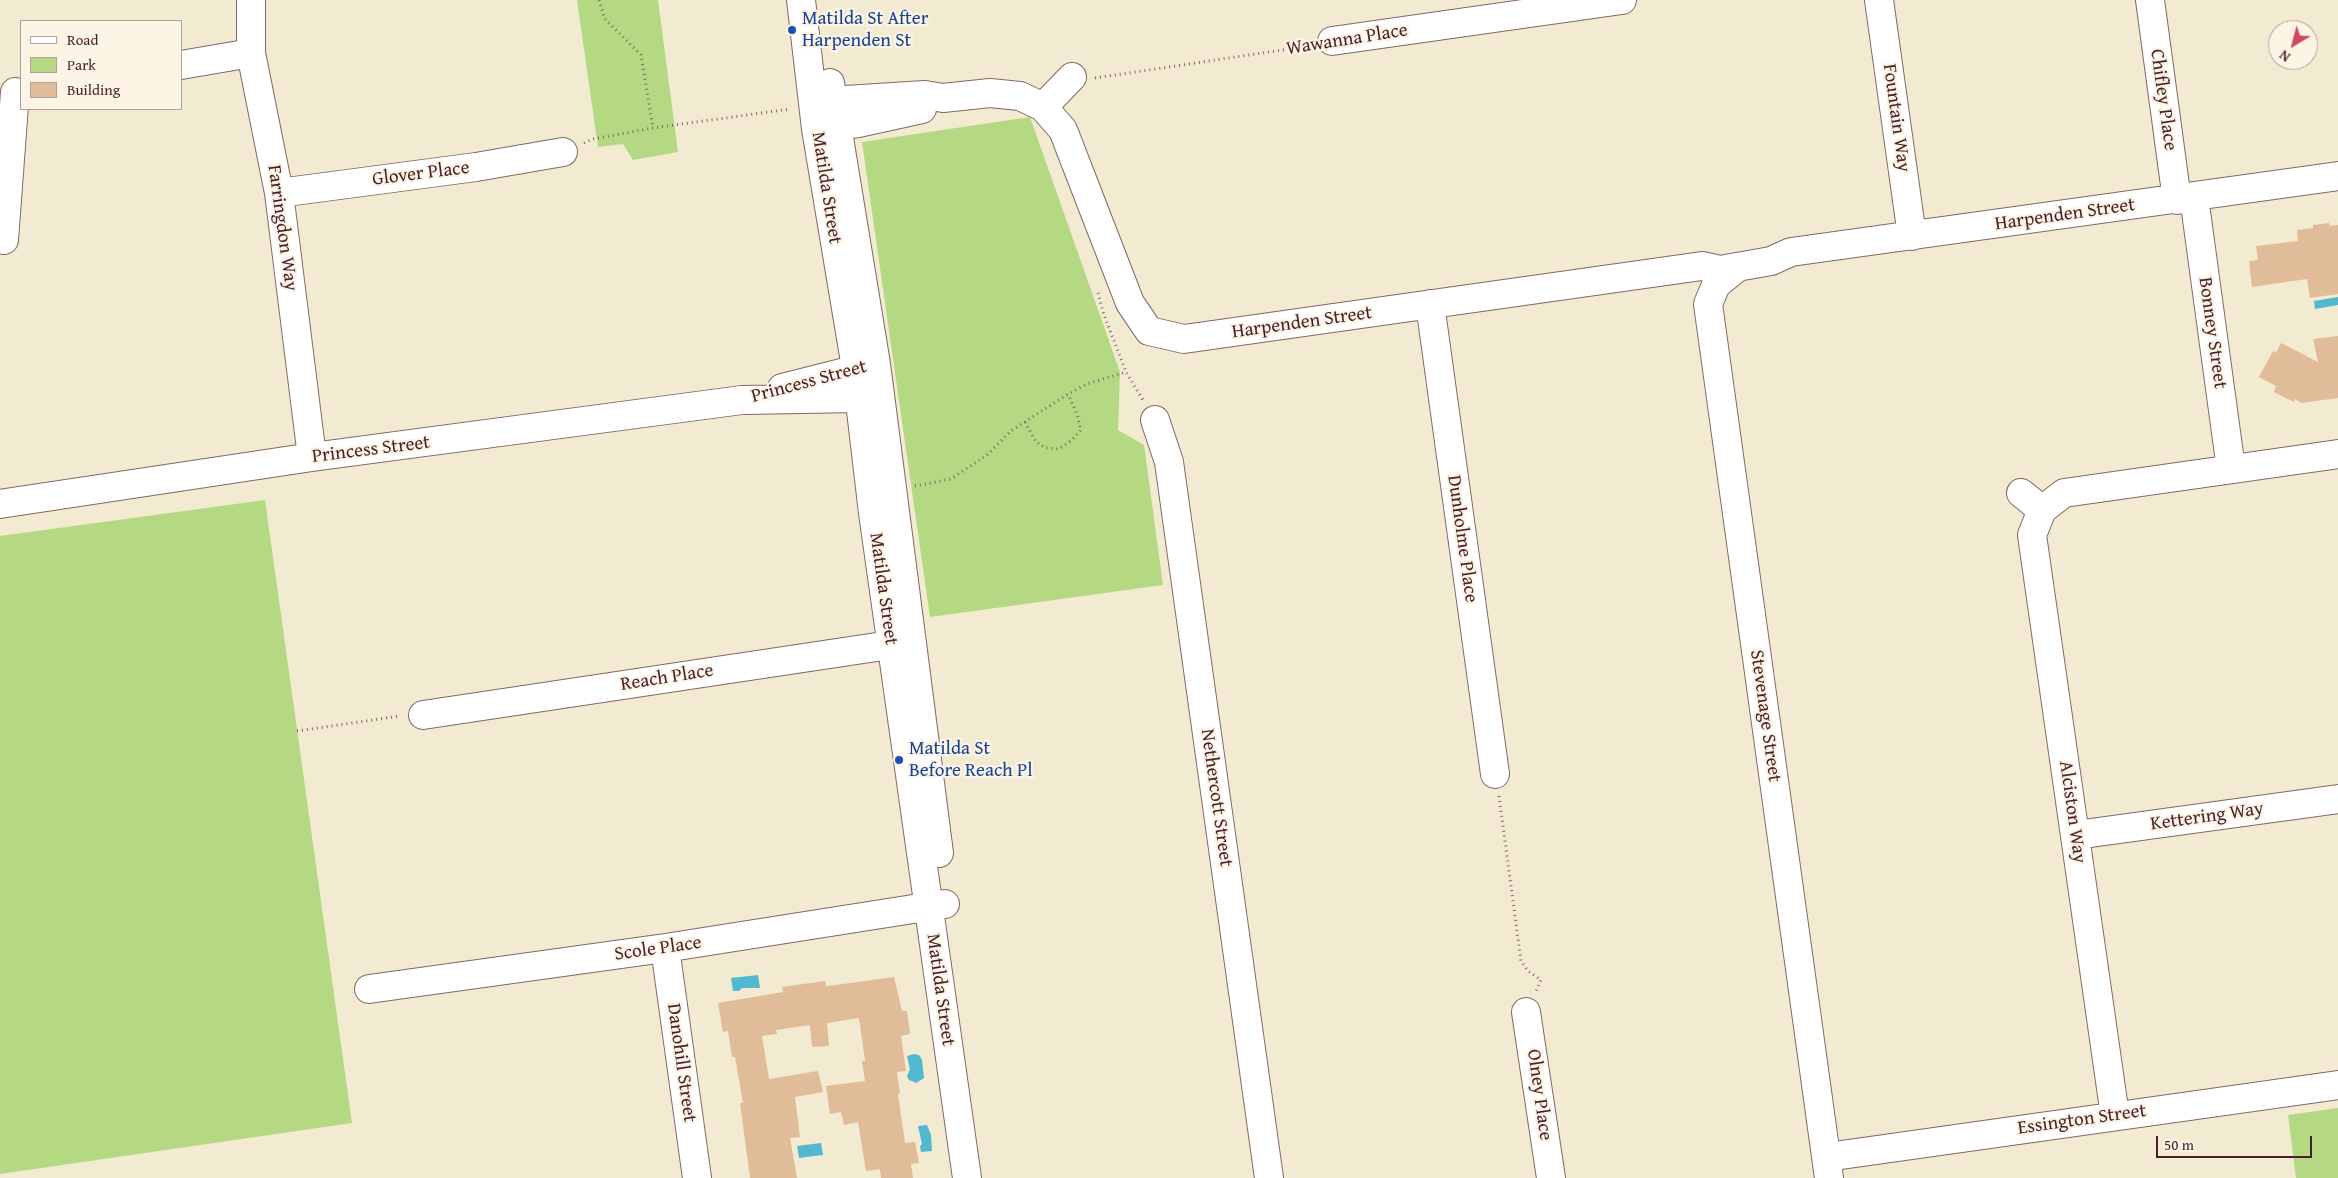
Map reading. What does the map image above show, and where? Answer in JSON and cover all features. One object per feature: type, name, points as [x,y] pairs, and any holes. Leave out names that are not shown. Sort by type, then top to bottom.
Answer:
[{"type":"street","name":"Farringdon Way","points":[[251,0],[251,53],[279,193],[312,457]]},
{"type":"street","name":"Matilda Street","points":[[801,0],[866,366],[937,906],[967,1178]]},
{"type":"street","name":"Matilda Street","points":[[821,0],[822,113]]},
{"type":"street","name":"Wawanna Place","points":[[1332,41],[1622,0]]},
{"type":"street","name":"Fountain Way","points":[[1879,0],[1912,236]]},
{"type":"street","name":"Chifley Place","points":[[2150,0],[2186,198]]},
{"type":"street","points":[[182,65],[251,53]]},
{"type":"street","points":[[1043,107],[1072,77]]},
{"type":"street","points":[[4,240],[12,90]]},
{"type":"street","name":"Harpenden Street","points":[[822,113],[925,95],[943,98],[990,92],[1020,96],[1043,107],[1063,130],[1130,303],[1150,331],[1184,339],[1702,266],[1720,270],[1771,261],[1791,252],[2338,176]]},
{"type":"street","name":"Glover Place","points":[[279,193],[476,168],[563,152]]},
{"type":"street","name":"Bonney Street","points":[[2186,198],[2231,469]]},
{"type":"street","name":"Harpenden Street","points":[[1702,266],[1715,255],[1770,247],[1791,252]]},
{"type":"street","name":"Stevenage Street","points":[[1738,267],[1716,285],[1708,304],[1828,1168]]},
{"type":"street","name":"Dunholme Place","points":[[1430,304],[1495,774]]},
{"type":"street","name":"Princess Street","points":[[742,400],[866,366]]},
{"type":"street","name":"Princess Street","points":[[0,504],[312,457],[742,400],[870,397]]},
{"type":"street","name":"Nethercott Street","points":[[1155,420],[1169,462],[1269,1178]]},
{"type":"street","points":[[2021,493],[2042,510],[2064,493],[2338,454]]},
{"type":"street","name":"Alciston Way","points":[[2042,510],[2032,535],[2115,1116]]},
{"type":"street","name":"Reach Place","points":[[423,715],[901,643]]},
{"type":"street","name":"Kettering Way","points":[[2076,835],[2338,799]]},
{"type":"street","name":"Matilda Street","points":[[937,906],[985,1178]]},
{"type":"street","name":"Scole Place","points":[[369,989],[665,948],[937,906]]},
{"type":"street","name":"Danohill Street","points":[[665,948],[697,1178]]},
{"type":"street","name":"Olney Place","points":[[1526,1012],[1551,1178]]},
{"type":"street","name":"Essington Street","points":[[1828,1168],[2115,1116],[2338,1085]]},
{"type":"path","points":[[599,0],[605,19],[640,55],[653,128]]},
{"type":"path","name":"Wawanna Place","points":[[1072,77],[1094,78],[1297,48],[1332,41]]},
{"type":"path","points":[[563,152],[593,139],[653,128],[781,109],[822,113]]},
{"type":"path","points":[[1096,283],[1103,312],[1126,372],[1155,420]]},
{"type":"path","points":[[907,488],[951,479],[987,455],[1011,431],[1068,394],[1086,384],[1126,372]]},
{"type":"path","points":[[1025,422],[1036,442],[1046,448],[1059,449],[1072,440],[1081,430],[1077,414],[1068,394]]},
{"type":"path","points":[[297,731],[394,716],[423,715]]},
{"type":"path","points":[[1495,774],[1521,961],[1528,971],[1541,980],[1526,1012]]},
{"type":"green space","points":[[577,0],[658,0],[678,152],[633,160],[623,144],[598,147]]},
{"type":"green space","points":[[1030,117],[1120,372],[1118,430],[1144,445],[1163,585],[930,617],[862,142]]},
{"type":"green space","points":[[265,500],[352,1123],[0,1174],[0,536]]},
{"type":"green space","points":[[2338,1108],[2338,1178],[2296,1178],[2288,1115]]},
{"type":"water","points":[[2338,297],[2338,305],[2315,309],[2314,301]]},
{"type":"water","points":[[758,975],[760,988],[742,988],[739,991],[733,991],[731,978]]},
{"type":"water","points":[[919,1055],[922,1060],[924,1078],[916,1083],[909,1080],[907,1076],[910,1069],[907,1056]]},
{"type":"water","points":[[927,1125],[931,1135],[932,1151],[921,1152],[920,1146],[922,1144],[918,1126]]},
{"type":"water","points":[[821,1143],[823,1155],[799,1158],[797,1146]]},
{"type":"building","points":[[2329,223],[2330,226],[2338,225],[2338,294],[2310,298],[2307,279],[2252,287],[2249,261],[2258,260],[2256,246],[2298,241],[2297,230]]},
{"type":"building","points":[[2338,336],[2338,398],[2301,403],[2295,399],[2294,402],[2274,392],[2276,386],[2259,377],[2273,351],[2276,353],[2281,343],[2318,362],[2313,339]]},
{"type":"building","points":[[894,977],[902,1011],[907,1011],[910,1034],[901,1036],[906,1071],[897,1072],[905,1143],[915,1142],[919,1163],[911,1164],[913,1178],[881,1178],[880,1169],[866,1171],[858,1122],[844,1125],[841,1112],[830,1114],[826,1086],[865,1081],[862,1061],[865,1061],[859,1018],[827,1023],[829,1046],[812,1047],[810,1025],[776,1030],[777,1034],[762,1036],[769,1079],[818,1071],[823,1092],[795,1097],[800,1137],[790,1138],[797,1178],[750,1178],[740,1103],[743,1103],[735,1057],[732,1057],[728,1031],[723,1032],[718,1003],[783,992],[782,987],[825,981],[826,986]]},
{"type":"place","name":"Matilda St After Harpenden St","points":[[792,30]]},
{"type":"place","name":"Matilda St Before Reach Pl","points":[[899,760]]}]
